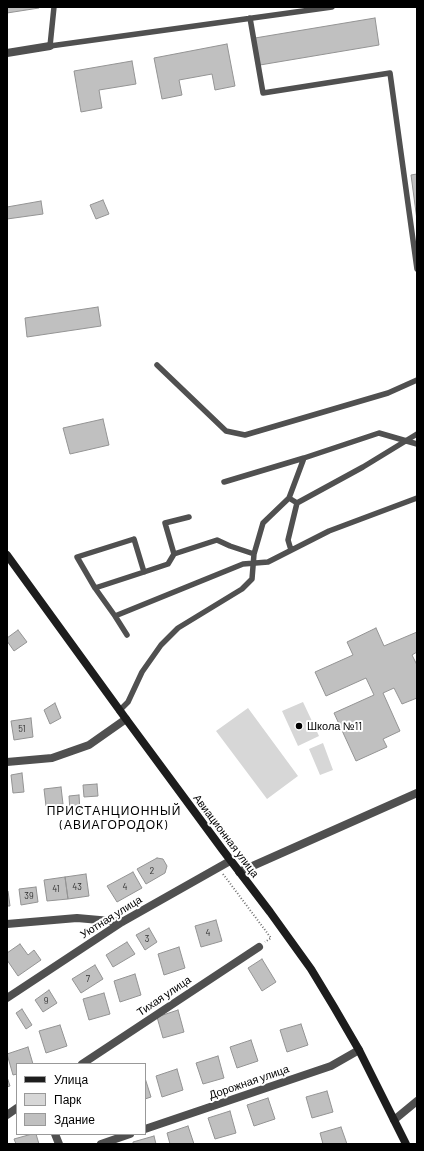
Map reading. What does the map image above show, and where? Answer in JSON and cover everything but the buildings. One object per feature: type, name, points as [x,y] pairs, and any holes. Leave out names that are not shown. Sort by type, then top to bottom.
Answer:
[{"type":"street","points":[[7,53],[50,46]]},
{"type":"street","name":"Авиационная улица","points":[[7,555],[230,861],[270,912],[311,969],[358,1050],[406,1144]]},
{"type":"street","points":[[7,762],[52,758],[89,745],[126,719]]},
{"type":"street","points":[[239,872],[417,793]]},
{"type":"street","name":"Уютная улица","points":[[7,998],[122,922],[230,861]]},
{"type":"street","points":[[7,924],[77,918],[122,922]]},
{"type":"street","name":"Тихая улица","points":[[84,1063],[259,946]]},
{"type":"street","name":"Дорожная улица","points":[[146,1129],[331,1066],[358,1050]]},
{"type":"street","points":[[394,1120],[417,1101]]},
{"type":"street","points":[[7,1116],[16,1109]]},
{"type":"street","points":[[101,1144],[127,1135]]},
{"type":"lane","points":[[54,7],[50,46],[332,7]]},
{"type":"lane","points":[[250,18],[263,93],[390,73],[417,269]]},
{"type":"lane","points":[[157,365],[226,432],[245,435],[388,393],[417,380]]},
{"type":"lane","points":[[224,482],[304,458],[379,432],[417,444]]},
{"type":"lane","points":[[291,550],[288,540],[297,502],[363,466],[417,434]]},
{"type":"lane","points":[[120,711],[128,702],[142,672],[160,645],[178,628],[242,589],[252,579],[254,554],[263,523],[289,498],[304,458]]},
{"type":"lane","points":[[289,498],[297,502]]},
{"type":"lane","points":[[115,616],[244,564],[268,562],[329,531],[417,498]]},
{"type":"lane","points":[[174,554],[166,523],[189,517]]},
{"type":"lane","points":[[127,635],[95,588],[77,557],[134,539],[144,572]]},
{"type":"lane","points":[[95,588],[168,564],[174,554],[217,540],[254,554]]},
{"type":"path","points":[[218,867],[271,938],[259,946]]},
{"type":"green space","points":[[303,702],[319,736],[298,746],[282,711]]},
{"type":"green space","points":[[248,708],[298,776],[267,799],[216,731]]},
{"type":"green space","points":[[323,743],[333,770],[320,775],[309,749]]},
{"type":"place","name":"Школа №11","points":[[299,726]]},
{"type":"district","name":"ПРИСТАНЦИОННЫЙ (АВИАГОРОДОК)","points":[[114,818]]}]
